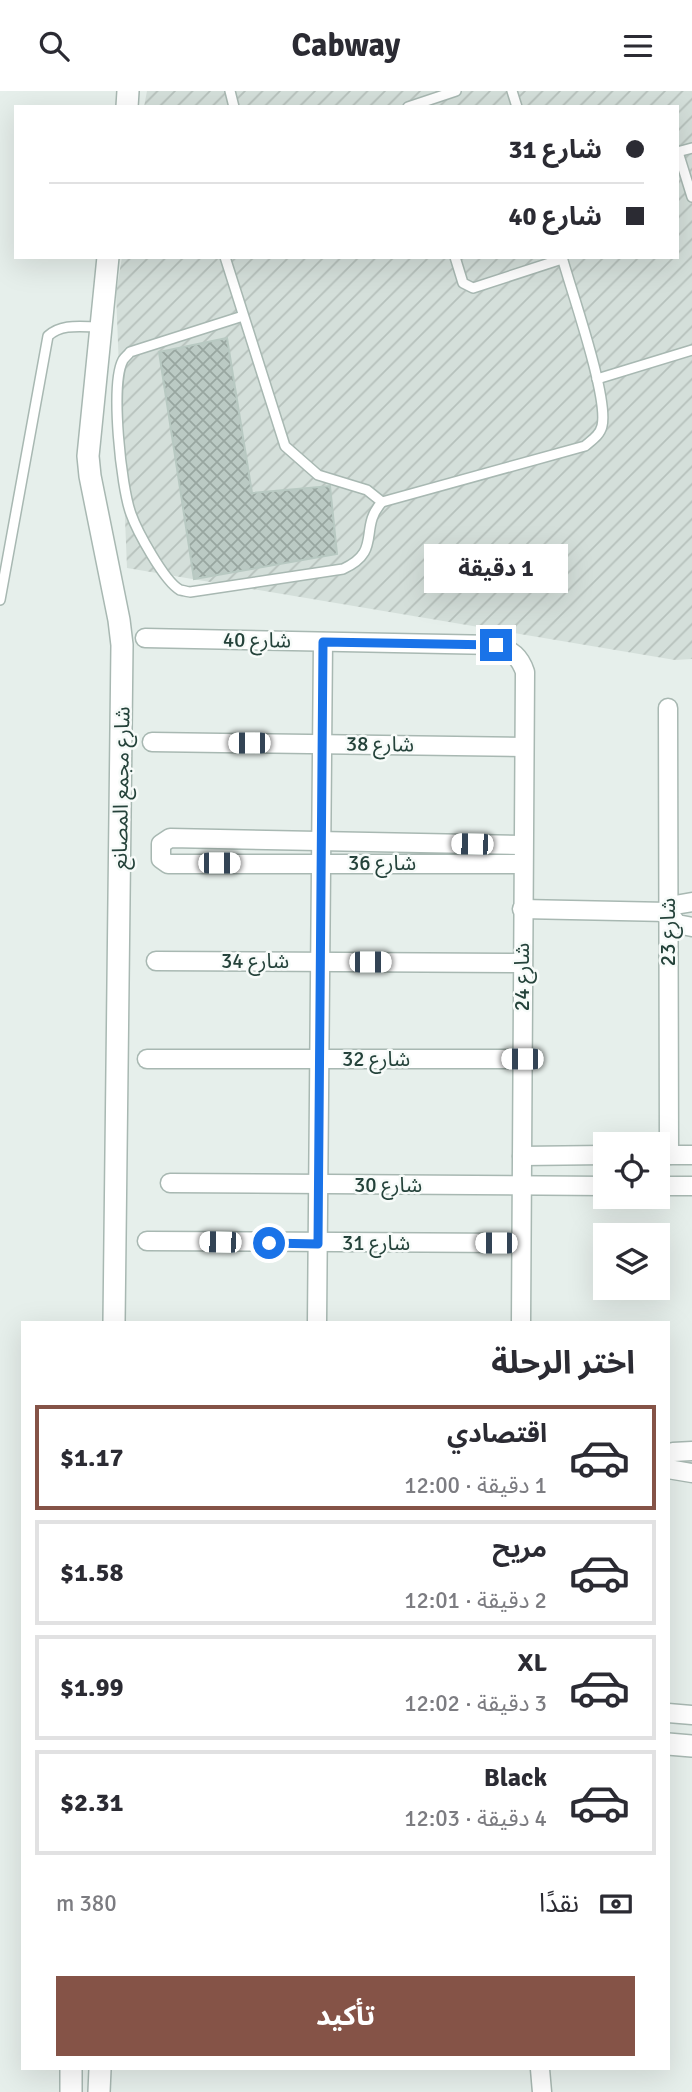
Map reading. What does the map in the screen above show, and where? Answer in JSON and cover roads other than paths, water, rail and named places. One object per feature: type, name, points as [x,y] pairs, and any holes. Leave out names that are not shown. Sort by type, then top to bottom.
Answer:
[{"type":"street","name":"شارع مجمع المصانع","points":[[108,259],[88,456],[122,645],[114,1321]]},
{"type":"street","name":"شارع 40","points":[[145,638],[496,645]]},
{"type":"street","points":[[317,1321],[323,642]]},
{"type":"street","name":"شارع 24","points":[[496,645],[515,654],[525,672],[521,1321]]},
{"type":"street","name":"شارع 23","points":[[663,1132],[668,912],[668,708]]},
{"type":"street","name":"شارع 38","points":[[152,742],[524,747]]},
{"type":"street","name":"شارع 36","points":[[522,845],[170,838],[161,844],[161,859],[168,864],[522,864]]},
{"type":"street","points":[[522,909],[668,912],[675,905],[692,902]]},
{"type":"street","points":[[668,912],[677,924],[692,927]]},
{"type":"street","name":"شارع 34","points":[[156,961],[522,963]]},
{"type":"street","name":"شارع 32","points":[[147,1059],[522,1059]]},
{"type":"street","points":[[522,1156],[593,1155]]},
{"type":"street","points":[[670,1155],[692,1155]]},
{"type":"street","name":"شارع 30","points":[[170,1183],[593,1186]]},
{"type":"street","points":[[670,1186],[692,1186]]},
{"type":"street","name":"شارع 31","points":[[147,1241],[521,1243]]},
{"type":"street","points":[[670,1454],[692,1451]]},
{"type":"street","points":[[670,1469],[692,1473]]},
{"type":"street","points":[[670,1713],[692,1715]]},
{"type":"street","points":[[670,1744],[692,1746]]},
{"type":"street","points":[[71,2070],[71,2092]]},
{"type":"street","points":[[99,2092],[100,2070]]},
{"type":"street","points":[[540,2070],[542,2092]]},
{"type":"lane","points":[[414,105],[456,91]]},
{"type":"lane","points":[[679,155],[692,197]]},
{"type":"lane","points":[[226,259],[285,446],[318,475],[367,490],[382,502]]},
{"type":"lane","points":[[456,259],[463,283],[473,288],[559,259]]},
{"type":"lane","points":[[243,316],[130,352],[123,361],[118,379],[118,430],[130,512],[144,542],[180,590],[190,592],[343,569],[358,562],[365,552],[373,511],[382,502],[585,446],[596,438],[602,427],[603,414],[597,379],[562,259]]},
{"type":"lane","points":[[0,600],[48,336],[64,327],[100,327]]},
{"type":"lane","points":[[597,379],[692,350]]}]
